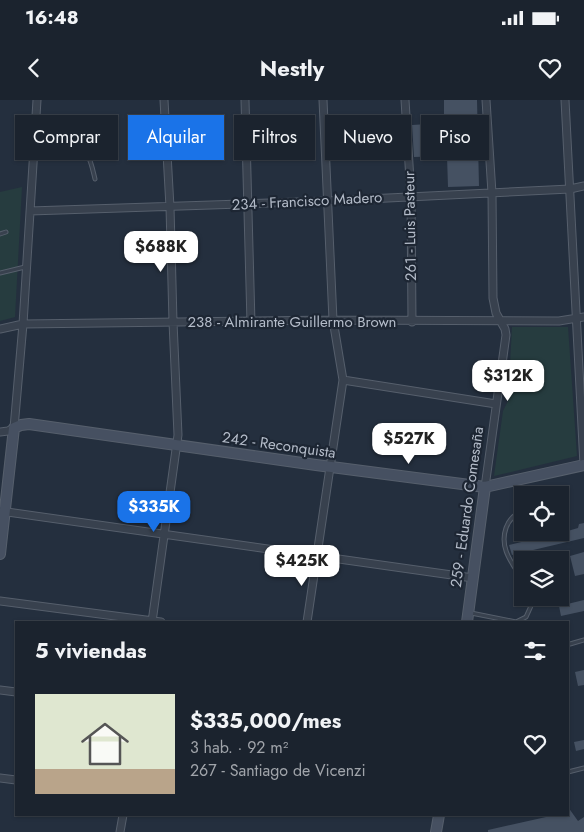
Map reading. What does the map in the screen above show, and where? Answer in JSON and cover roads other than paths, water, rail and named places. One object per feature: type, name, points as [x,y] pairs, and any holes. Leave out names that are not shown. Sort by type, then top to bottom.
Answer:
[{"type":"street","points":[[36,115],[37,100]]},
{"type":"street","points":[[152,621],[177,446],[170,207],[164,100]]},
{"type":"street","points":[[245,100],[251,323]]},
{"type":"street","points":[[307,621],[343,380],[333,320],[323,100]]},
{"type":"street","name":"261 - Luis Pasteur","points":[[405,100],[411,196],[412,322]]},
{"type":"street","name":"259 - Eduardo Comesaña","points":[[468,618],[506,342],[505,329],[496,314],[493,298],[492,193],[486,100]]},
{"type":"street","points":[[565,100],[584,465]]},
{"type":"street","points":[[0,554],[23,324],[33,160]]},
{"type":"street","name":"234 - Francisco Madero","points":[[30,211],[327,201],[570,189],[584,186]]},
{"type":"street","name":"238 - Almirante Guillermo Brown","points":[[0,329],[23,324],[251,323],[333,320],[412,322],[559,321],[584,317]]},
{"type":"street","points":[[343,380],[496,404]]},
{"type":"street","name":"242 - Reconquista","points":[[0,432],[29,424],[177,446],[485,487],[584,465]]},
{"type":"street","points":[[3,511],[473,578]]},
{"type":"street","points":[[0,601],[145,621]]},
{"type":"street","points":[[0,690],[15,692]]},
{"type":"street","points":[[0,778],[15,780]]},
{"type":"street","points":[[120,832],[123,816]]},
{"type":"street","points":[[436,832],[439,816]]},
{"type":"lane","points":[[91,160],[95,178]]},
{"type":"lane","points":[[0,234],[6,232]]},
{"type":"lane","points":[[0,274],[26,267]]},
{"type":"lane","points":[[514,517],[508,522],[503,546],[514,566]]},
{"type":"lane","points":[[518,621],[526,617],[531,606]]},
{"type":"lane","points":[[468,618],[504,621]]},
{"type":"lane","points":[[570,644],[584,640]]},
{"type":"lane","points":[[569,772],[584,768]]}]
